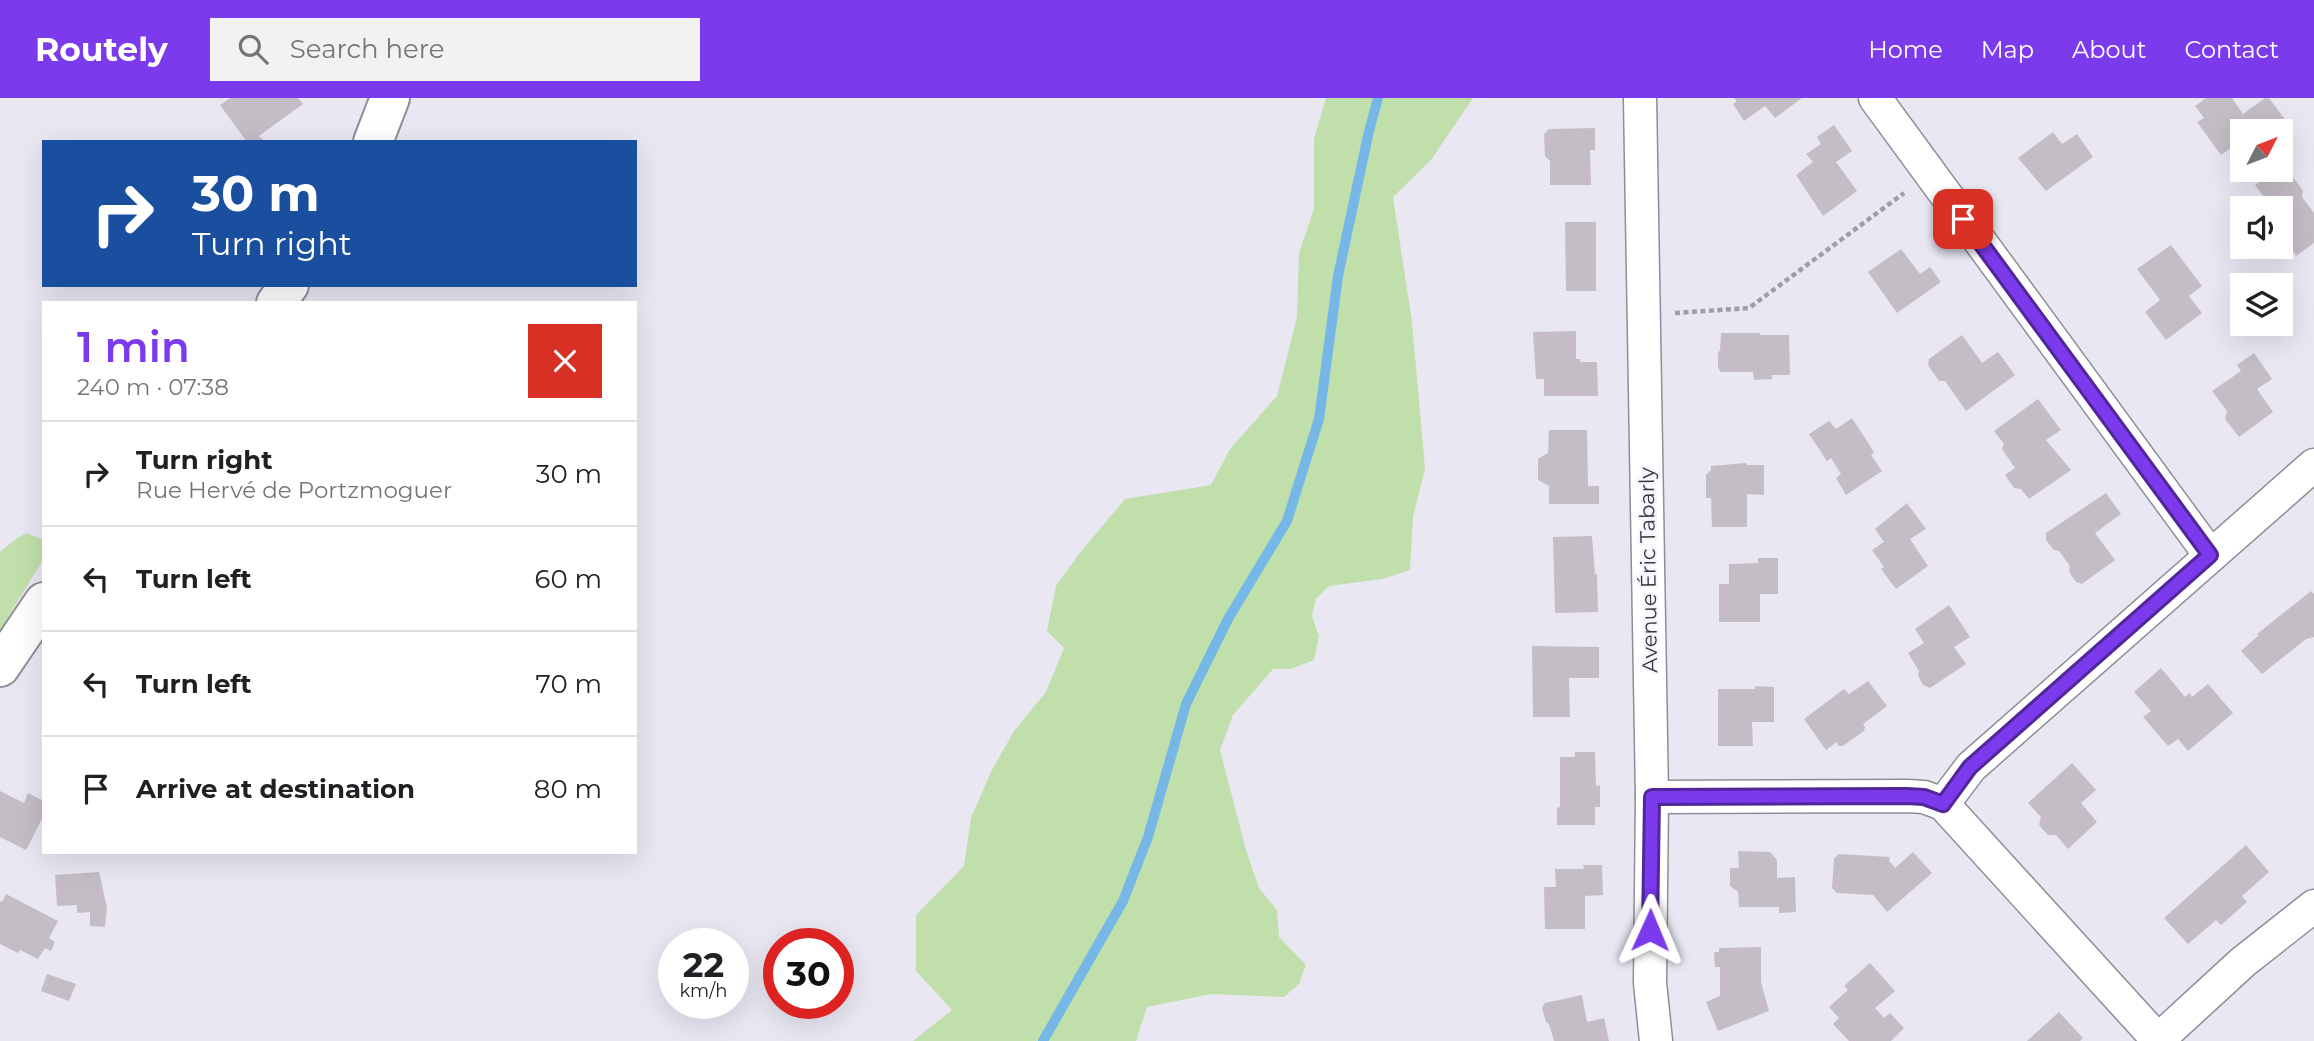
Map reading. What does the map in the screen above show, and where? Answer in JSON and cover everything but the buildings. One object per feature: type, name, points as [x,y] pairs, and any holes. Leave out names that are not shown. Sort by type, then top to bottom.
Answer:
[{"type":"street","points":[[374,140],[390,98]]},
{"type":"street","name":"Avenue Éric Tabarly","points":[[1640,98],[1652,797],[1650,983],[1656,1041]]},
{"type":"street","points":[[1875,98],[2210,555]]},
{"type":"street","points":[[1943,804],[1970,767],[2314,465]]},
{"type":"street","points":[[0,667],[42,606]]},
{"type":"street","points":[[1652,797],[1907,796],[1924,797],[1943,804],[2157,1041],[2243,962],[2314,906]]},
{"type":"path","points":[[1644,314],[1735,311],[1749,308],[1930,174]]},
{"type":"green space","points":[[1326,98],[1473,98],[1431,160],[1393,197],[1412,322],[1425,468],[1413,517],[1410,570],[1382,579],[1329,586],[1316,599],[1312,616],[1319,636],[1314,660],[1291,669],[1273,669],[1233,715],[1220,750],[1246,850],[1259,888],[1277,910],[1279,937],[1306,965],[1299,984],[1284,997],[1211,994],[1147,1007],[1136,1041],[913,1041],[952,1010],[916,971],[916,915],[964,866],[971,818],[991,772],[1014,731],[1046,692],[1064,648],[1047,631],[1056,586],[1125,499],[1211,485],[1230,449],[1277,396],[1297,317],[1299,253],[1314,209],[1314,139]]},
{"type":"green space","points":[[27,533],[42,539],[42,560],[0,630],[0,552]]},
{"type":"waterway","points":[[1043,1041],[1123,901],[1148,837],[1186,704],[1228,619],[1287,521],[1319,419],[1338,276],[1378,98]]},
{"type":"route","points":[[1650,930],[1652,797],[1907,796],[1924,797],[1943,804],[1970,767],[2210,555],[1963,219]]}]
